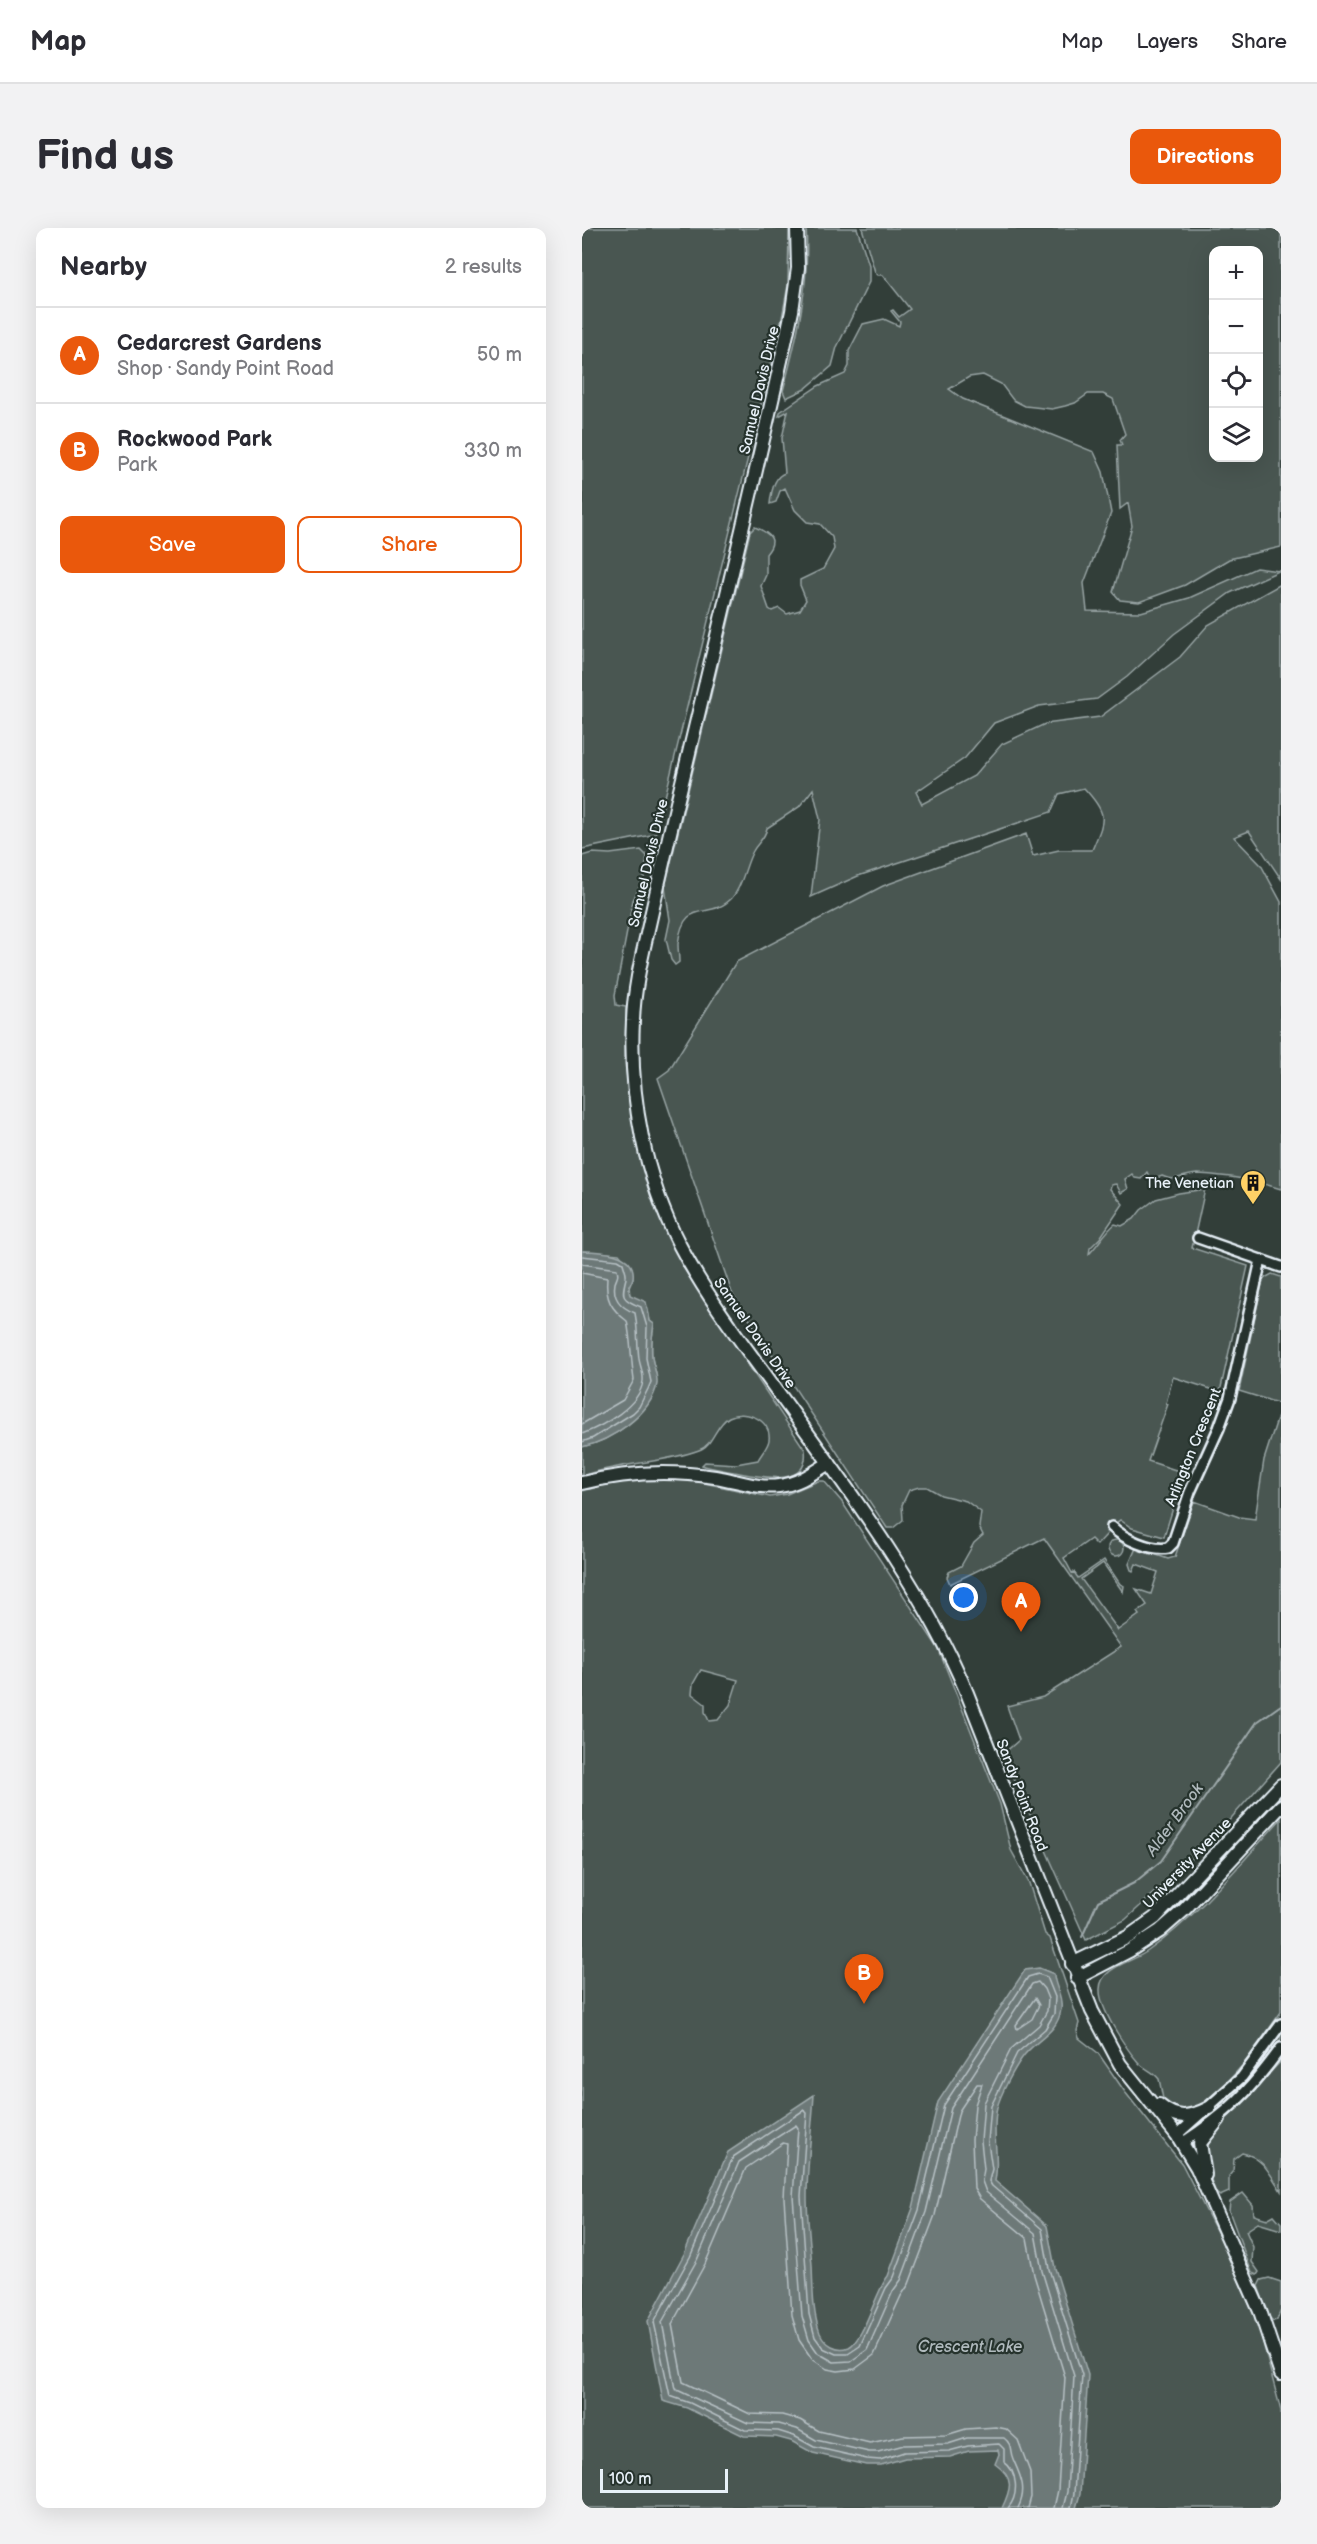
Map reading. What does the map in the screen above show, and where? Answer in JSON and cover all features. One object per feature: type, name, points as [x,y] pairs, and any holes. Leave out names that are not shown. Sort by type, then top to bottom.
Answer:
[{"type":"main road","name":"Samuel Davis Drive","points":[[797,228],[798,268],[792,311],[658,886],[637,984],[632,1042],[635,1092],[644,1143],[659,1198],[677,1241],[718,1309],[829,1463]]},
{"type":"main road","points":[[582,1483],[621,1475],[675,1473],[718,1477],[769,1487],[798,1481],[829,1463]]},
{"type":"main road","name":"Sandy Point Road","points":[[829,1463],[890,1554],[951,1658],[1077,1977],[1111,2049],[1140,2090],[1180,2139],[1211,2199],[1260,2311],[1281,2374]]},
{"type":"main road","name":"University Avenue","points":[[1072,1964],[1128,1937],[1155,1918],[1281,1785]]},
{"type":"main road","name":"University Avenue","points":[[1077,1977],[1130,1951],[1160,1931],[1184,1910],[1281,1806]]},
{"type":"main road","points":[[1140,2090],[1167,2112],[1179,2118],[1209,2108]]},
{"type":"main road","points":[[1211,2199],[1200,2143],[1219,2119]]},
{"type":"street","points":[[1198,1238],[1281,1267]]},
{"type":"street","name":"Arlington Crescent","points":[[1112,1527],[1124,1537],[1159,1548],[1168,1548],[1173,1543],[1190,1492],[1228,1403],[1261,1260]]},
{"type":"street","points":[[1180,2139],[1242,2077],[1281,2024]]},
{"type":"street","points":[[1180,2139],[1219,2119],[1252,2086],[1281,2048]]},
{"type":"shaded area","points":[[582,228],[789,228],[788,285],[782,318],[656,834],[582,849]]},
{"type":"shaded area","points":[[806,228],[857,228],[869,265],[869,282],[837,347],[832,366],[805,389],[786,398],[783,391],[804,290]]},
{"type":"shaded area","points":[[862,228],[1281,228],[1281,547],[1229,559],[1185,585],[1139,602],[1120,600],[1113,592],[1132,526],[1128,503],[1120,509],[1117,445],[1122,445],[1120,440],[1125,434],[1113,399],[1103,394],[1088,394],[1075,403],[1052,409],[1025,406],[1013,400],[1001,384],[983,375],[969,377],[949,389],[963,399],[1094,452],[1103,472],[1111,513],[1084,583],[1087,611],[1141,612],[1189,598],[1256,568],[1279,571],[1230,593],[1174,634],[1127,677],[1097,699],[1039,706],[994,723],[965,758],[916,792],[922,804],[974,776],[1002,744],[1045,724],[1100,717],[1180,657],[1208,625],[1281,584],[1281,879],[1249,831],[1234,837],[1261,865],[1281,902],[1281,1189],[1249,1180],[1198,1174],[1172,1179],[1162,1176],[1154,1179],[1150,1178],[1147,1172],[1141,1179],[1135,1178],[1132,1174],[1125,1179],[1128,1189],[1121,1193],[1116,1184],[1111,1185],[1110,1189],[1123,1204],[1100,1238],[1090,1248],[1089,1254],[1115,1224],[1122,1226],[1134,1219],[1141,1210],[1156,1199],[1205,1189],[1192,1248],[1248,1266],[1220,1392],[1173,1377],[1166,1403],[1168,1404],[1148,1461],[1188,1474],[1177,1495],[1164,1537],[1132,1528],[1120,1520],[1106,1531],[1107,1534],[1097,1545],[1091,1539],[1064,1558],[1072,1573],[1074,1572],[1078,1578],[1104,1560],[1120,1584],[1124,1586],[1123,1592],[1103,1563],[1081,1579],[1118,1630],[1139,1615],[1137,1612],[1147,1605],[1136,1589],[1151,1594],[1158,1572],[1136,1564],[1133,1571],[1131,1570],[1129,1564],[1136,1548],[1168,1559],[1175,1557],[1194,1501],[1239,1517],[1255,1519],[1264,1460],[1281,1407],[1281,1762],[1209,1843],[1125,1920],[1086,1940],[1003,1754],[1019,1740],[1007,1706],[1043,1697],[1121,1647],[1044,1538],[950,1584],[947,1577],[949,1572],[961,1566],[974,1543],[983,1535],[979,1527],[981,1512],[966,1501],[941,1495],[927,1487],[919,1487],[909,1490],[902,1505],[903,1520],[893,1528],[887,1528],[732,1293],[658,1078],[669,1070],[736,962],[883,886],[1026,834],[1033,856],[1059,850],[1092,850],[1102,824],[1098,805],[1084,788],[1059,794],[1051,812],[858,876],[811,897],[820,819],[813,789],[799,807],[767,828],[765,835],[753,851],[739,888],[732,898],[715,909],[699,912],[686,920],[681,929],[678,944],[679,962],[675,965],[671,960],[666,939],[670,920],[665,887],[750,532],[755,527],[769,535],[772,541],[766,554],[766,575],[761,586],[769,609],[772,611],[779,608],[787,614],[800,610],[806,600],[800,580],[823,569],[834,549],[832,537],[820,524],[807,522],[795,510],[785,488],[780,491],[776,502],[770,504],[776,481],[785,473],[782,438],[788,411],[779,416],[780,412],[818,386],[845,374],[849,366],[849,351],[863,324],[884,319],[899,326],[900,322],[891,311],[893,310],[899,317],[910,309],[883,275],[875,272]]},
{"type":"shaded area","points":[[641,850],[647,856],[644,878],[633,900],[615,995],[616,1005],[626,1007],[625,1063],[639,1156],[656,1210],[684,1269],[805,1450],[804,1463],[799,1471],[791,1476],[756,1476],[702,1465],[705,1462],[736,1464],[758,1460],[766,1448],[769,1433],[762,1421],[742,1414],[729,1417],[724,1421],[708,1444],[699,1450],[685,1455],[596,1471],[582,1476],[582,1447],[605,1439],[628,1425],[638,1416],[653,1395],[656,1381],[652,1353],[654,1324],[650,1321],[645,1304],[630,1296],[629,1286],[633,1278],[630,1267],[619,1254],[582,1251],[582,856],[592,853],[610,854]]},
{"type":"shaded area","points":[[1272,1274],[1281,1277],[1281,1404],[1239,1391],[1263,1279]]},
{"type":"shaded area","points":[[658,1478],[695,1481],[770,1497],[787,1494],[818,1481],[824,1481],[842,1502],[938,1648],[1000,1804],[1011,1850],[1029,1883],[1045,1934],[1050,1938],[1079,2023],[1077,2031],[1079,2038],[1098,2053],[1125,2092],[1182,2164],[1221,2240],[1258,2324],[1281,2411],[1281,2508],[582,2508],[582,1491],[622,1481]],"holes":[[[701,1670],[738,1680],[730,1705],[718,1720],[709,1721],[705,1712],[705,1704],[692,1694],[693,1684]]]},
{"type":"shaded area","points":[[1113,1540],[1119,1540],[1124,1548],[1122,1554],[1113,1556],[1108,1551],[1108,1545]]},
{"type":"shaded area","points":[[1281,1819],[1281,2012],[1247,2060],[1216,2095],[1199,2108],[1186,2113],[1164,2102],[1159,2079],[1138,2062],[1126,2047],[1104,2006],[1100,1989],[1101,1982],[1111,1970],[1142,1955],[1184,1922],[1218,1889]]},
{"type":"shaded area","points":[[1281,2032],[1281,2039],[1240,2092],[1195,2129],[1195,2126],[1241,2082]]},
{"type":"shaded area","points":[[1281,2061],[1281,2191],[1261,2162],[1242,2153],[1234,2159],[1233,2171],[1229,2176],[1229,2192],[1220,2196],[1216,2193],[1207,2170],[1208,2145],[1217,2129]]},
{"type":"shaded area","points":[[1243,2193],[1253,2205],[1254,2215],[1267,2219],[1274,2215],[1281,2223],[1281,2230],[1258,2223],[1246,2231],[1253,2247],[1252,2262],[1259,2272],[1257,2275],[1252,2273],[1229,2211],[1230,2202]]},
{"type":"shaded area","points":[[1269,2278],[1281,2282],[1281,2310],[1277,2320],[1273,2321],[1269,2317],[1258,2286],[1261,2280]]},
{"type":"water","points":[[582,1251],[615,1255],[623,1258],[633,1269],[630,1295],[646,1302],[650,1321],[654,1324],[652,1353],[657,1384],[647,1406],[628,1425],[605,1439],[582,1447]]},
{"type":"water","name":"Crescent Lake","points":[[1039,1968],[1054,1974],[1061,1999],[1061,2009],[1059,2018],[1051,2031],[1027,2052],[1019,2063],[999,2103],[995,2117],[997,2163],[995,2181],[1047,2226],[1055,2268],[1088,2375],[1080,2494],[1076,2508],[1002,2508],[1008,2495],[1009,2484],[1006,2474],[995,2464],[999,2454],[998,2450],[969,2451],[950,2457],[905,2458],[881,2465],[866,2465],[813,2453],[791,2441],[776,2437],[744,2436],[687,2408],[663,2401],[648,2321],[684,2254],[728,2152],[814,2095],[807,2196],[814,2308],[817,2325],[825,2341],[836,2348],[849,2347],[860,2335],[888,2276],[913,2208],[938,2102],[1025,1970]]},
{"type":"waterway","name":"Alder Brook","points":[[1082,1937],[1098,1901],[1134,1883],[1161,1861],[1257,1722],[1281,1705]]},
{"type":"place","name":"The Venetian","points":[[1253,1206]]},
{"type":"place","name":"Cedarcrest Gardens","points":[[1021,1632]]},
{"type":"place","name":"Rockwood Park","points":[[864,2004]]}]
